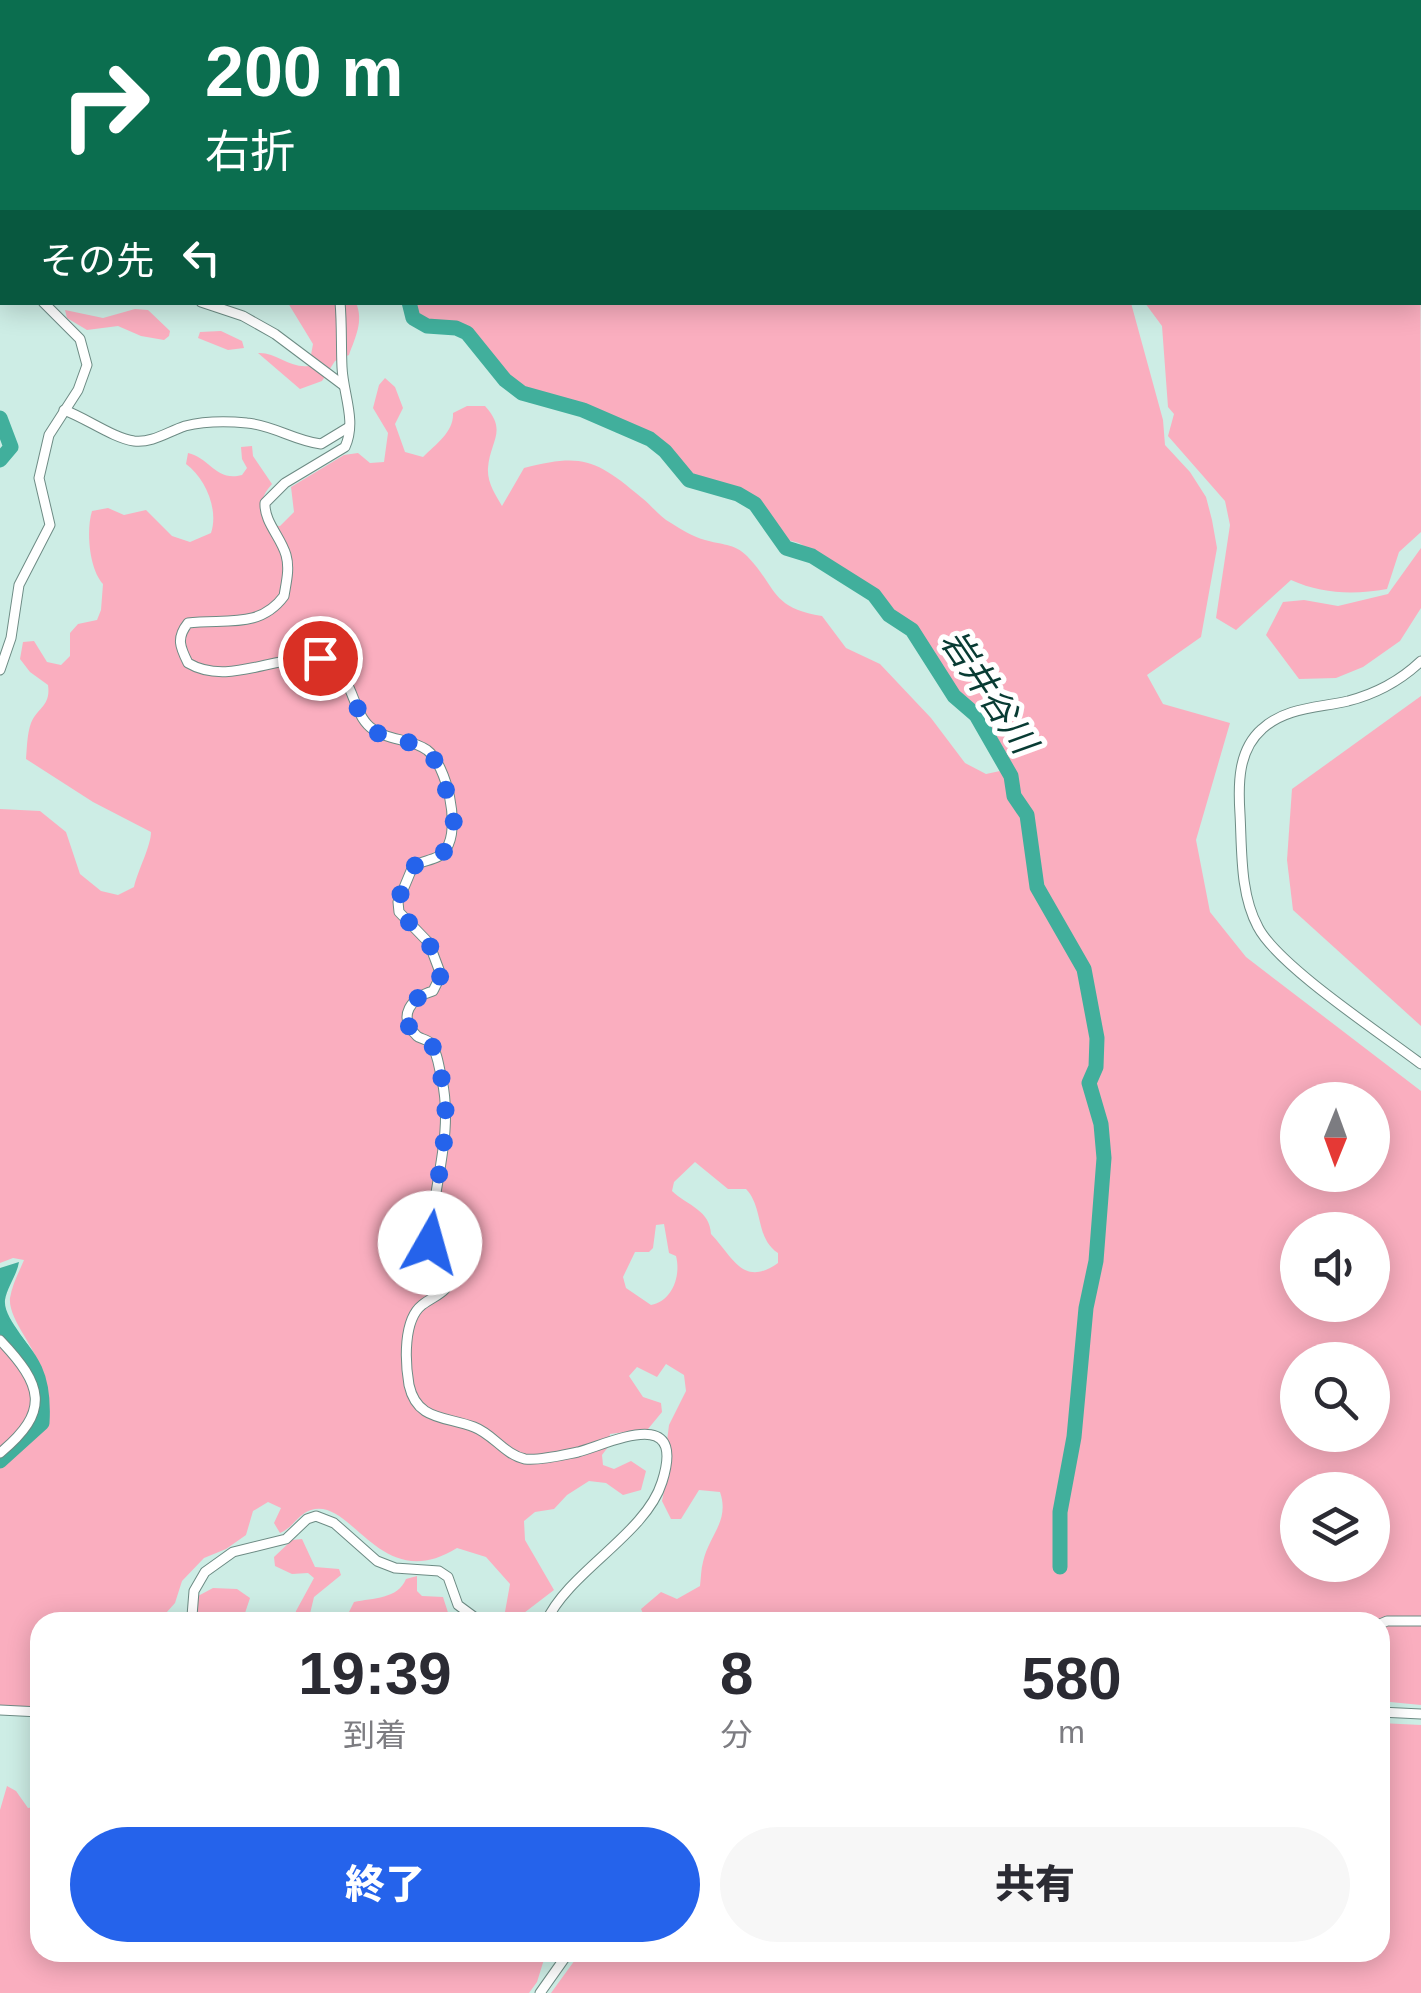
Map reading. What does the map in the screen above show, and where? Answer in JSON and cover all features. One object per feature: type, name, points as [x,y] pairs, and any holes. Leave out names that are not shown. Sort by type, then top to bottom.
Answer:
[{"type":"street","points":[[0,670],[12,638],[19,585],[50,526],[39,478],[49,435],[84,377],[85,350],[73,330],[46,305]]},
{"type":"street","points":[[210,305],[244,316],[275,334],[343,385]]},
{"type":"street","points":[[340,305],[343,385],[350,412],[345,447],[286,483],[265,503],[264,515],[280,540],[288,566],[284,596],[259,618],[188,623],[180,633],[180,648],[188,663],[215,672],[301,658],[330,662],[345,679],[369,726],[384,735],[412,742],[435,757],[441,767],[454,825],[452,838],[436,859],[413,866],[398,902],[399,912],[429,943],[441,975],[433,990],[416,996],[407,1008],[408,1021],[416,1036],[430,1043],[437,1057],[448,1115],[430,1243],[433,1253],[451,1273],[448,1289],[414,1313],[410,1324],[407,1358],[413,1398],[424,1414],[475,1427],[522,1458],[576,1452],[622,1435],[640,1433],[653,1435],[662,1442],[666,1454],[661,1485],[654,1499],[554,1612]]},
{"type":"street","points":[[64,410],[96,422],[117,438],[133,440],[159,438],[199,423],[222,422],[251,423],[321,444],[349,427]]},
{"type":"street","points":[[1421,660],[1394,682],[1375,691],[1299,710],[1260,730],[1249,743],[1244,758],[1239,798],[1247,894],[1258,928],[1285,960],[1421,1064]]},
{"type":"street","points":[[0,1340],[31,1379],[36,1404],[23,1434],[0,1452]]},
{"type":"street","points":[[192,1612],[194,1591],[205,1572],[233,1552],[286,1539],[307,1519],[316,1516],[334,1522],[378,1561],[395,1568],[438,1571],[448,1578],[458,1605],[468,1612]]},
{"type":"street","points":[[1390,1621],[1421,1621]]},
{"type":"street","points":[[0,1710],[30,1712]]},
{"type":"street","points":[[1390,1712],[1421,1714]]},
{"type":"street","points":[[540,1993],[562,1962]]},
{"type":"shaded area","points":[[289,305],[357,305],[358,329],[349,355],[335,361],[322,381],[300,389],[258,353],[309,366],[313,344]]},
{"type":"shaded area","points":[[413,305],[1132,305],[1163,420],[1165,445],[1206,497],[1217,548],[1201,637],[1147,675],[1163,704],[1230,723],[1196,840],[1210,912],[1246,957],[1421,1091],[1421,1705],[1390,1702],[1390,1612],[642,1612],[641,1609],[661,1592],[677,1599],[700,1586],[706,1552],[722,1511],[720,1492],[699,1490],[681,1519],[671,1519],[662,1501],[670,1463],[669,1425],[686,1391],[684,1375],[666,1364],[657,1377],[637,1367],[629,1376],[643,1397],[661,1403],[662,1412],[648,1429],[610,1434],[602,1455],[603,1465],[614,1469],[631,1461],[646,1471],[641,1490],[623,1495],[606,1483],[589,1481],[554,1509],[535,1512],[524,1521],[525,1540],[554,1590],[525,1612],[505,1612],[510,1584],[486,1557],[457,1548],[430,1560],[408,1560],[388,1554],[326,1510],[306,1512],[280,1533],[274,1523],[281,1508],[268,1502],[253,1511],[246,1535],[204,1558],[182,1581],[175,1603],[167,1612],[30,1612],[30,1708],[0,1706],[0,1346],[26,1378],[41,1371],[11,1306],[12,1288],[24,1260],[13,1258],[0,1263],[0,809],[40,811],[66,832],[80,874],[101,891],[118,895],[134,887],[151,832],[93,802],[26,759],[31,723],[46,702],[48,685],[20,659],[23,642],[34,641],[47,662],[61,665],[70,656],[70,633],[78,624],[97,620],[101,610],[103,584],[90,549],[92,511],[108,508],[124,515],[146,510],[172,536],[190,542],[211,533],[213,514],[204,486],[186,464],[188,453],[233,476],[242,475],[247,468],[241,447],[252,446],[253,456],[272,484],[263,499],[263,514],[268,525],[280,526],[294,512],[291,487],[344,455],[358,453],[370,463],[384,462],[388,433],[373,408],[385,378],[395,387],[403,408],[395,424],[405,452],[423,457],[447,432],[453,413],[467,406],[485,406],[497,429],[489,459],[489,478],[502,506],[524,468],[560,461],[600,467],[679,528],[742,552],[783,602],[822,616],[846,648],[880,664],[931,718],[965,763],[986,774],[1000,771],[1002,757],[979,712],[940,673],[918,633],[871,587],[788,540],[756,500],[735,488],[698,479],[684,471],[665,445],[595,409],[527,390],[510,379],[487,347],[461,324],[434,323],[416,315]],"holes":[[[695,1162],[728,1189],[746,1189],[766,1239],[778,1253],[778,1263],[766,1270],[747,1271],[711,1234],[707,1219],[672,1191],[674,1182]],[[664,1224],[669,1253],[676,1256],[676,1279],[670,1293],[651,1305],[626,1288],[623,1277],[635,1252],[649,1252],[653,1248],[656,1225]]]},
{"type":"shaded area","points":[[1146,305],[1421,305],[1421,532],[1399,552],[1387,589],[1338,592],[1291,580],[1236,630],[1216,618],[1230,525],[1225,501],[1168,436],[1174,414],[1168,407],[1162,326]]},
{"type":"shaded area","points":[[135,309],[148,310],[170,331],[169,336],[164,340],[141,336],[118,326],[87,330],[67,318],[65,310],[103,318]]},
{"type":"shaded area","points":[[221,331],[242,341],[244,348],[228,350],[198,338],[200,332]]},
{"type":"shaded area","points":[[1421,548],[1421,608],[1400,641],[1363,667],[1336,678],[1299,679],[1266,635],[1283,602],[1304,600],[1338,606],[1388,594]]},
{"type":"shaded area","points":[[1421,696],[1421,1026],[1293,910],[1287,860],[1292,789]]},
{"type":"shaded area","points":[[19,1262],[5,1300],[13,1324],[35,1358],[37,1366],[31,1367],[0,1328],[0,1268]]},
{"type":"shaded area","points":[[302,1539],[315,1567],[339,1569],[341,1575],[314,1597],[310,1612],[296,1612],[314,1578],[308,1573],[292,1574],[275,1566],[274,1557],[292,1540]]},
{"type":"shaded area","points":[[417,1576],[417,1591],[422,1596],[443,1597],[448,1612],[349,1612],[354,1602],[391,1594],[406,1579]]},
{"type":"shaded area","points":[[213,1588],[237,1589],[250,1598],[245,1612],[198,1612],[198,1596]]},
{"type":"shaded area","points":[[1390,1723],[1421,1725],[1421,1993],[551,1993],[573,1962],[1390,1962]]},
{"type":"shaded area","points":[[7,1786],[30,1808],[30,1962],[543,1962],[529,1993],[0,1993],[0,1810]]},
{"type":"waterway","name":"岩井谷川","points":[[410,305],[413,318],[427,326],[456,328],[467,333],[505,380],[522,393],[583,410],[650,439],[689,480],[738,494],[755,504],[786,548],[812,556],[874,595],[889,615],[912,630],[954,696],[976,715],[1011,776],[1014,796],[1027,815],[1037,887],[1084,969],[1097,1038],[1096,1067],[1089,1083],[1101,1124],[1104,1158],[1096,1261],[1086,1308],[1074,1437],[1060,1512],[1060,1567]]},
{"type":"waterway","points":[[0,418],[11,447],[0,460]]},
{"type":"waterway","points":[[0,1323],[34,1368],[42,1406],[42,1423],[0,1461]]},
{"type":"route","points":[[320,658],[330,662],[345,679],[369,726],[384,735],[412,742],[435,757],[441,767],[454,825],[445,852],[413,866],[398,902],[399,912],[429,943],[441,975],[433,990],[416,996],[407,1008],[408,1021],[416,1036],[430,1043],[437,1057],[448,1115],[430,1243]]}]
